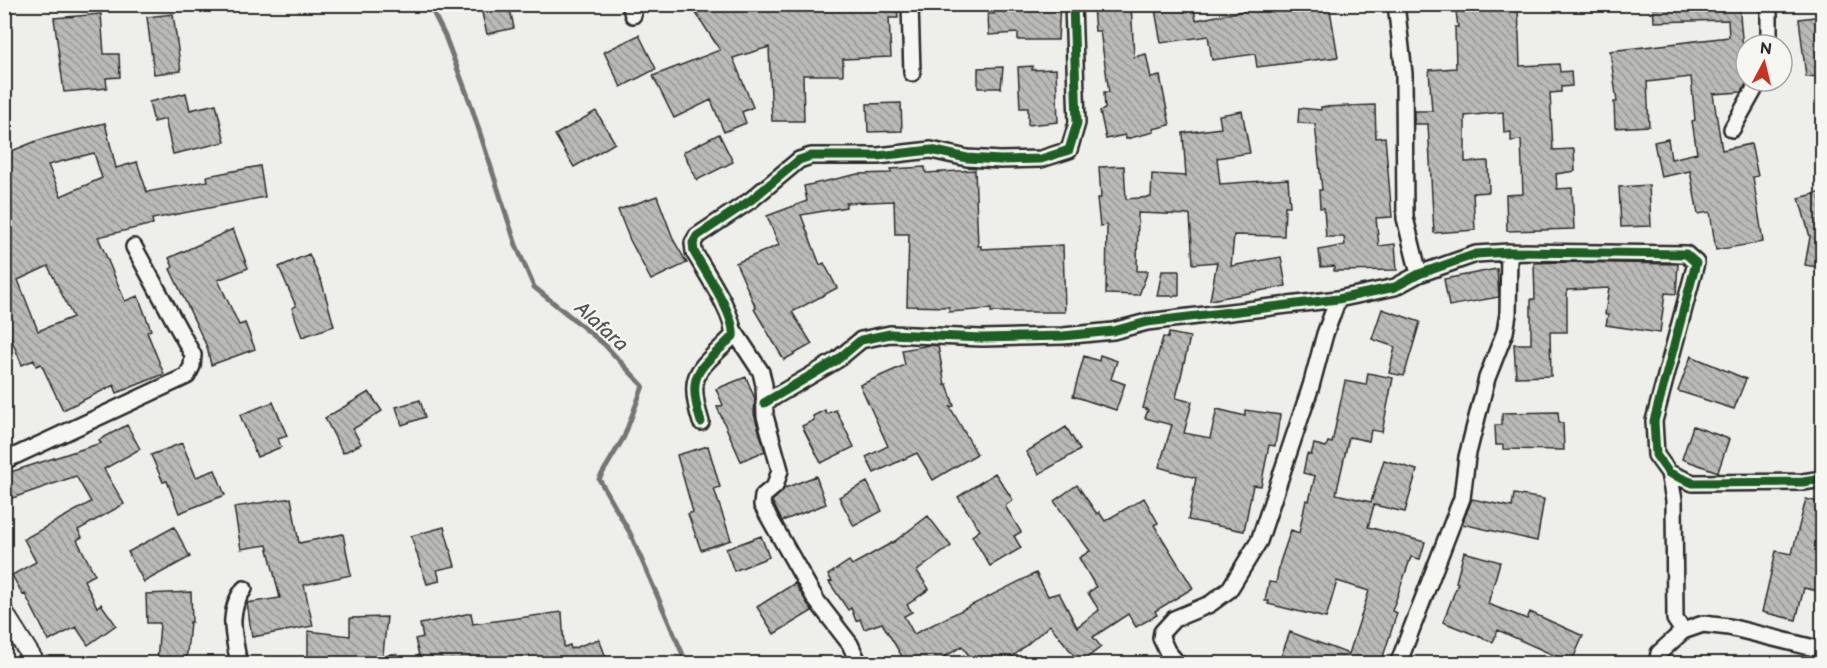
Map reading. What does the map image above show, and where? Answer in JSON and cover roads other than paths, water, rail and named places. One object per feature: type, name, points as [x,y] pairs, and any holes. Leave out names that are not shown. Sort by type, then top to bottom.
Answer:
[{"type":"street","points":[[910,4],[912,73]]},
{"type":"street","points":[[859,663],[850,644],[816,600],[762,505],[763,496],[775,486],[780,478],[780,470],[765,416],[761,372],[734,331],[724,306],[694,252],[693,243],[706,230],[751,200],[799,160],[811,156],[878,156],[931,150],[967,158],[1041,159],[1069,150],[1077,123],[1073,4]]},
{"type":"street","points":[[1396,4],[1404,74],[1405,218],[1419,274]]},
{"type":"street","points":[[1769,4],[1769,33]]},
{"type":"street","points":[[1732,129],[1752,93]]},
{"type":"street","points":[[4,461],[187,376],[192,366],[192,355],[134,247]]},
{"type":"street","points":[[764,403],[837,360],[861,340],[890,334],[981,338],[1063,336],[1113,331],[1147,322],[1338,299],[1395,287],[1419,274],[1476,254],[1509,252],[1686,254],[1696,263],[1654,422],[1656,455],[1669,473],[1674,500],[1675,619],[1683,631]]},
{"type":"street","points":[[1398,663],[1462,498],[1467,457],[1486,378],[1505,332],[1508,314],[1509,252]]},
{"type":"street","points":[[1178,663],[1167,651],[1161,638],[1162,632],[1174,619],[1210,604],[1229,590],[1259,541],[1338,299]]},
{"type":"street","points":[[701,422],[694,398],[694,384],[707,359],[733,336],[734,331]]},
{"type":"street","points":[[1669,473],[1693,483],[1803,482],[1822,479]]},
{"type":"street","points":[[239,663],[231,615],[236,600],[244,589]]},
{"type":"street","points":[[4,613],[36,663]]},
{"type":"street","points":[[1657,663],[1659,653],[1683,631],[1703,624],[1730,627],[1822,650]]},
{"type":"waterway","name":"Alafara","points":[[429,4],[445,36],[470,102],[516,245],[534,287],[604,344],[643,386],[624,437],[599,479],[630,533],[687,664]]}]
